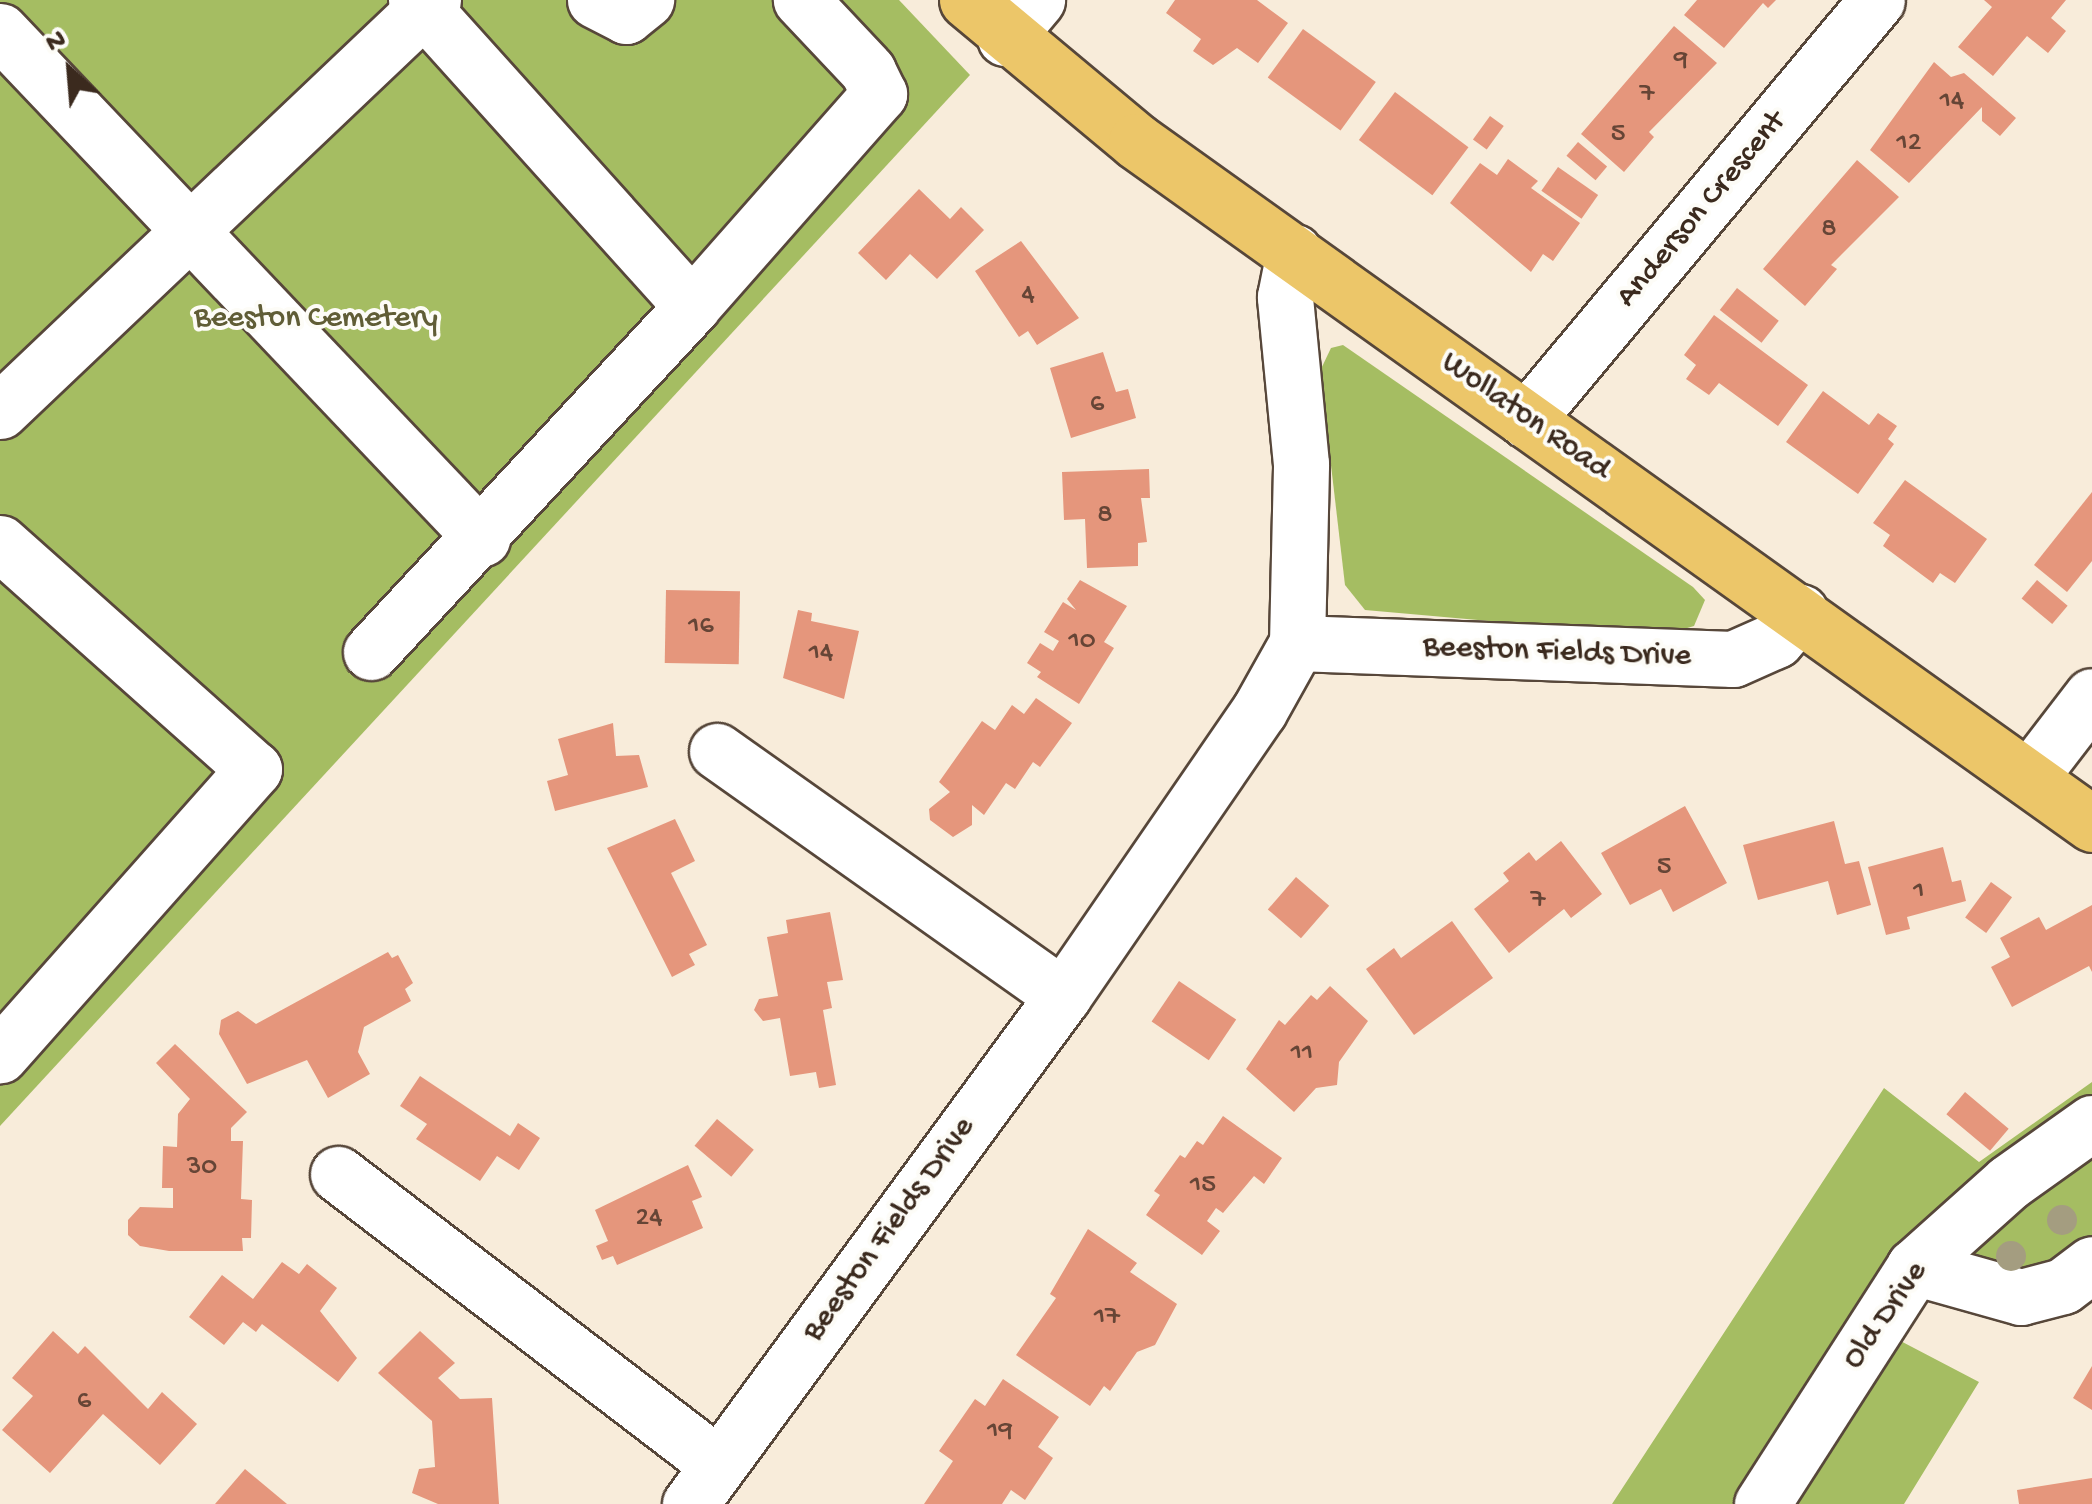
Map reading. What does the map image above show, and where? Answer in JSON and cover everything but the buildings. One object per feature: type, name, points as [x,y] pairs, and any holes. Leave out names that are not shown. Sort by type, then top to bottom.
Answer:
[{"type":"main road","name":"Wollaton Road","points":[[967,0],[1021,19],[1294,252],[2092,824]]},
{"type":"street","points":[[595,0],[626,16],[646,0]]},
{"type":"street","points":[[372,652],[482,538],[879,94],[868,71],[801,0]]},
{"type":"street","name":"Anderson Crescent","points":[[1526,420],[1877,0]]},
{"type":"street","points":[[0,411],[424,3],[692,306]]},
{"type":"street","points":[[0,31],[482,538]]},
{"type":"street","name":"Beeston Fields Drive","points":[[338,1174],[704,1485],[1063,996],[1259,711],[1297,643],[1301,464],[1285,298],[1294,252]]},
{"type":"street","points":[[0,542],[254,769],[7,1034]]},
{"type":"street","name":"Beeston Fields Drive","points":[[1297,643],[1733,659],[1776,640],[1800,612]]},
{"type":"street","points":[[2029,778],[2092,696]]},
{"type":"street","points":[[717,751],[1063,996]]},
{"type":"street","name":"Old Drive","points":[[1762,1504],[1914,1267],[2009,1182],[2092,1123]]},
{"type":"street","points":[[1914,1267],[2021,1297],[2062,1286],[2092,1264]]},
{"type":"green space","name":"Beeston Cemetery","points":[[0,0],[899,0],[970,75],[0,1126]]},
{"type":"green space","points":[[1343,345],[1693,587],[1705,600],[1694,626],[1660,636],[1365,610],[1345,585],[1320,371],[1331,348]]},
{"type":"green space","points":[[2092,1082],[2092,1243],[2056,1272],[1943,1266],[1891,1336],[1979,1382],[1904,1504],[1612,1504],[1884,1088],[1979,1162]]}]
